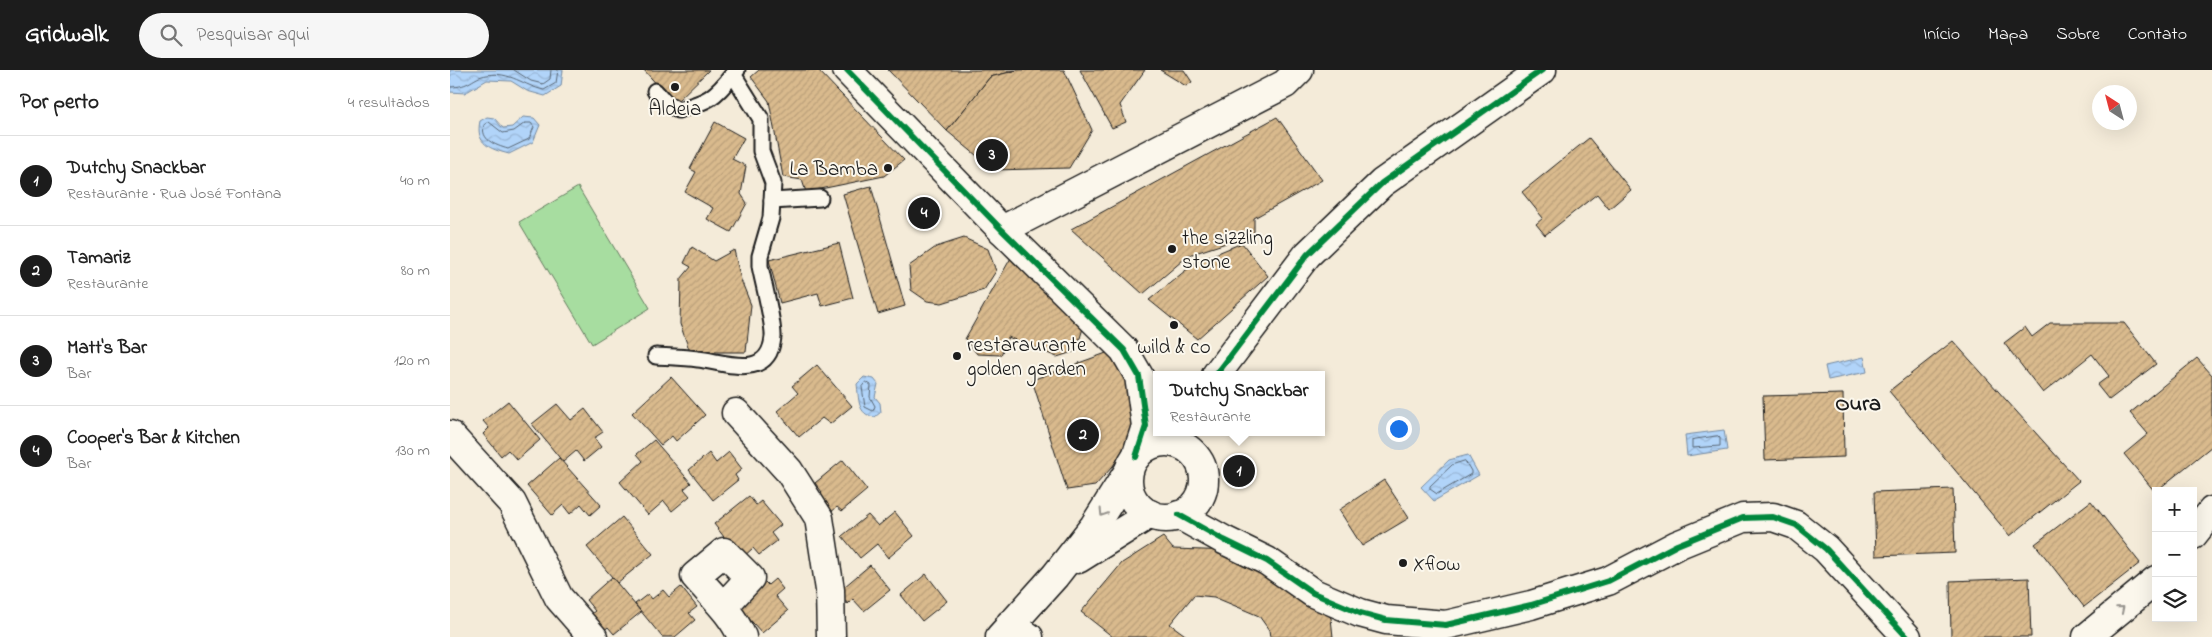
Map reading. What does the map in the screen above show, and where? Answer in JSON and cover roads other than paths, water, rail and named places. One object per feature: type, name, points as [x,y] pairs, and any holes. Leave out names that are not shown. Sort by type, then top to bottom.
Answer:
[{"type":"street","points":[[847,70],[1002,230],[1124,350],[1139,376],[1146,426],[1132,464],[1128,485],[1132,497],[1139,507],[1150,514],[1170,518],[1190,509],[1198,500],[1202,489],[1203,477],[1197,459],[1199,436]]},
{"type":"street","points":[[1217,371],[1307,255],[1382,183],[1542,70]]},
{"type":"street","points":[[1002,230],[1289,75]]},
{"type":"street","points":[[736,413],[789,471],[819,518],[830,590],[831,637]]},
{"type":"street","points":[[450,435],[512,503],[559,598],[593,637]]},
{"type":"street","points":[[1013,633],[1094,526],[1132,464],[1149,446],[1170,437],[1197,459]]},
{"type":"street","points":[[2195,532],[2212,511]]},
{"type":"street","points":[[1055,576],[1086,553],[1150,514]]},
{"type":"street","points":[[1179,515],[1267,561],[1313,593],[1360,613],[1386,620],[1446,625],[1531,605],[1608,581],[1677,545],[1742,518],[1773,517],[1796,525],[1826,549],[1906,637]]},
{"type":"street","points":[[2086,637],[2152,583]]},
{"type":"street","points":[[723,607],[735,621],[742,637]]},
{"type":"lane","points":[[655,91],[666,103],[678,110],[698,105],[717,95],[735,72],[761,119],[761,151],[772,183],[772,201],[771,218],[760,256],[760,266],[773,336],[769,350],[762,360],[751,366],[732,366],[699,359],[656,356]]},
{"type":"lane","points":[[772,201],[820,198]]},
{"type":"water","points":[[450,70],[563,70],[561,86],[545,96],[527,91],[511,81],[487,80],[465,93],[450,92]]},
{"type":"water","points":[[487,117],[494,118],[503,128],[512,127],[523,117],[534,118],[540,125],[533,142],[509,154],[490,147],[482,140],[479,129],[480,121]]},
{"type":"water","points":[[1864,357],[1867,372],[1828,380],[1825,366]]},
{"type":"water","points":[[864,377],[874,379],[878,384],[875,397],[880,403],[881,412],[875,417],[865,413],[860,405],[857,384]]},
{"type":"water","points":[[1724,430],[1727,450],[1687,456],[1685,435]]},
{"type":"water","points":[[1468,455],[1479,475],[1434,501],[1421,487],[1449,460]]},
{"type":"place","name":"Aldeia","points":[[675,87]]},
{"type":"place","name":"Matt's Bar","points":[[992,155]]},
{"type":"place","name":"La Bamba","points":[[888,168]]},
{"type":"place","name":"Cooper's Bar & Kitchen","points":[[924,213]]},
{"type":"place","name":"the sizzling stone","points":[[1172,249]]},
{"type":"place","name":"wild & co","points":[[1174,325]]},
{"type":"place","name":"restaraurante golden garden","points":[[957,356]]},
{"type":"place","name":"Tamariz","points":[[1083,435]]},
{"type":"place","name":"Dutchy Snackbar","points":[[1239,471]]},
{"type":"place","name":"Xflow","points":[[1403,563]]},
{"type":"district","name":"Oura","points":[[1858,402]]}]
